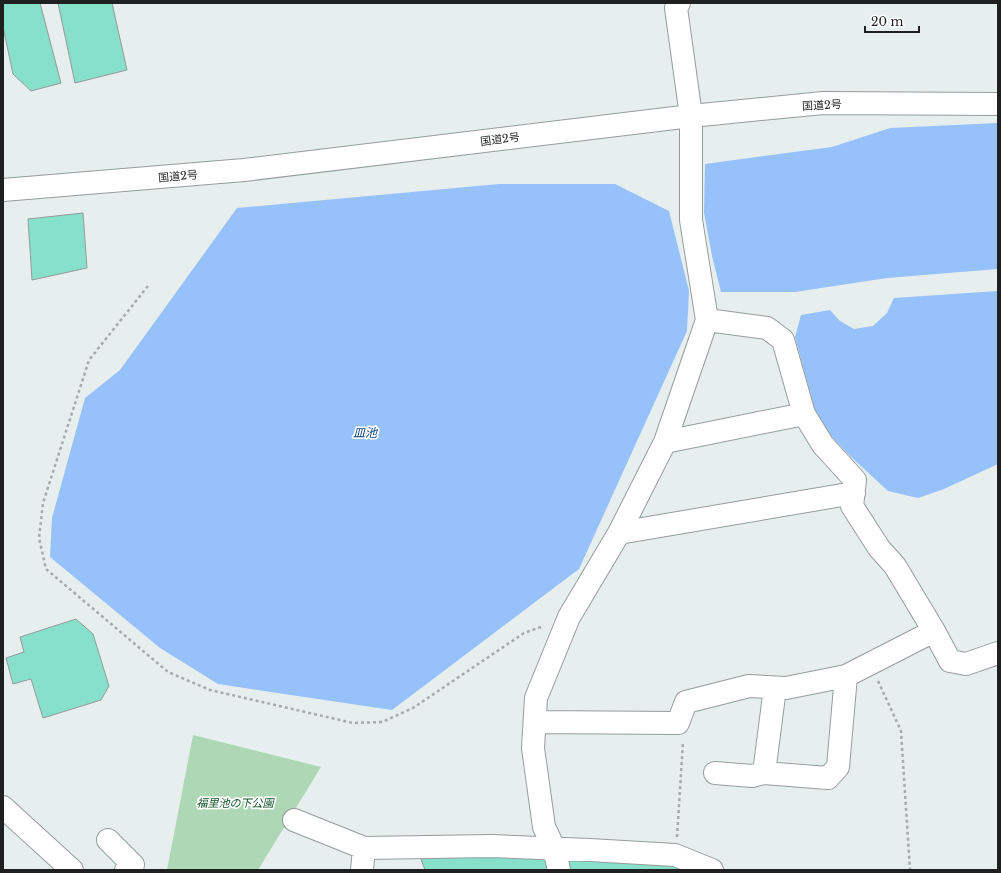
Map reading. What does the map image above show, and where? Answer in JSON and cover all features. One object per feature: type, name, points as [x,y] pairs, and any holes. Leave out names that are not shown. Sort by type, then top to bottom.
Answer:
[{"type":"main road","points":[[559,870],[554,848],[544,827],[533,748],[536,698],[569,617],[619,533],[665,442],[707,320],[691,220],[691,116],[676,8],[679,3]]},
{"type":"main road","name":"国道2号","points":[[3,190],[244,170],[691,116],[823,103],[998,104]]},
{"type":"main road","points":[[707,320],[768,328],[783,340],[804,414],[823,445],[855,480],[852,506],[879,548],[895,566],[950,661],[966,664],[998,653]]},
{"type":"main road","points":[[665,442],[804,414]]},
{"type":"main road","points":[[619,533],[854,492]]},
{"type":"main road","points":[[535,722],[678,723],[686,702],[749,686],[786,688],[846,676],[934,631]]},
{"type":"main road","points":[[715,773],[752,776],[764,774],[828,778],[838,767],[846,676]]},
{"type":"main road","points":[[764,774],[775,688]]},
{"type":"main road","points":[[3,807],[72,870]]},
{"type":"main road","points":[[294,820],[364,848],[492,846],[675,855],[712,870]]},
{"type":"main road","points":[[108,840],[133,865],[126,870]]},
{"type":"main road","points":[[362,870],[364,848]]},
{"type":"path","points":[[148,286],[89,360],[43,503],[39,538],[46,569],[168,672],[210,690],[353,723],[382,722],[413,708],[524,633],[569,617]]},
{"type":"path","points":[[870,664],[901,731],[910,870]]},
{"type":"path","points":[[675,855],[684,744],[678,723]]},
{"type":"green space","name":"福里池の下公園","points":[[193,735],[321,767],[258,870],[167,870]]},
{"type":"water","points":[[998,123],[998,269],[887,278],[795,292],[721,292],[712,256],[704,213],[705,164],[832,147],[890,128]]},
{"type":"water","name":"皿池","points":[[499,184],[615,184],[669,211],[689,291],[687,331],[579,569],[392,710],[218,684],[160,648],[50,557],[52,518],[85,398],[120,370],[237,208]]},
{"type":"water","points":[[998,291],[998,464],[944,489],[918,498],[888,491],[849,455],[818,422],[795,337],[801,315],[830,310],[840,321],[854,329],[873,326],[887,313],[894,298]]},
{"type":"building","points":[[3,3],[40,3],[61,83],[31,91],[13,74],[3,27]]},
{"type":"building","points":[[58,3],[112,3],[127,70],[75,83]]},
{"type":"building","points":[[83,213],[87,268],[32,280],[28,219]]},
{"type":"building","points":[[76,619],[93,634],[109,686],[101,700],[43,718],[31,679],[13,684],[6,658],[24,652],[20,637]]},
{"type":"building","points":[[419,854],[548,854],[552,870],[425,870]]},
{"type":"building","points":[[564,855],[672,860],[697,870],[567,870]]}]
